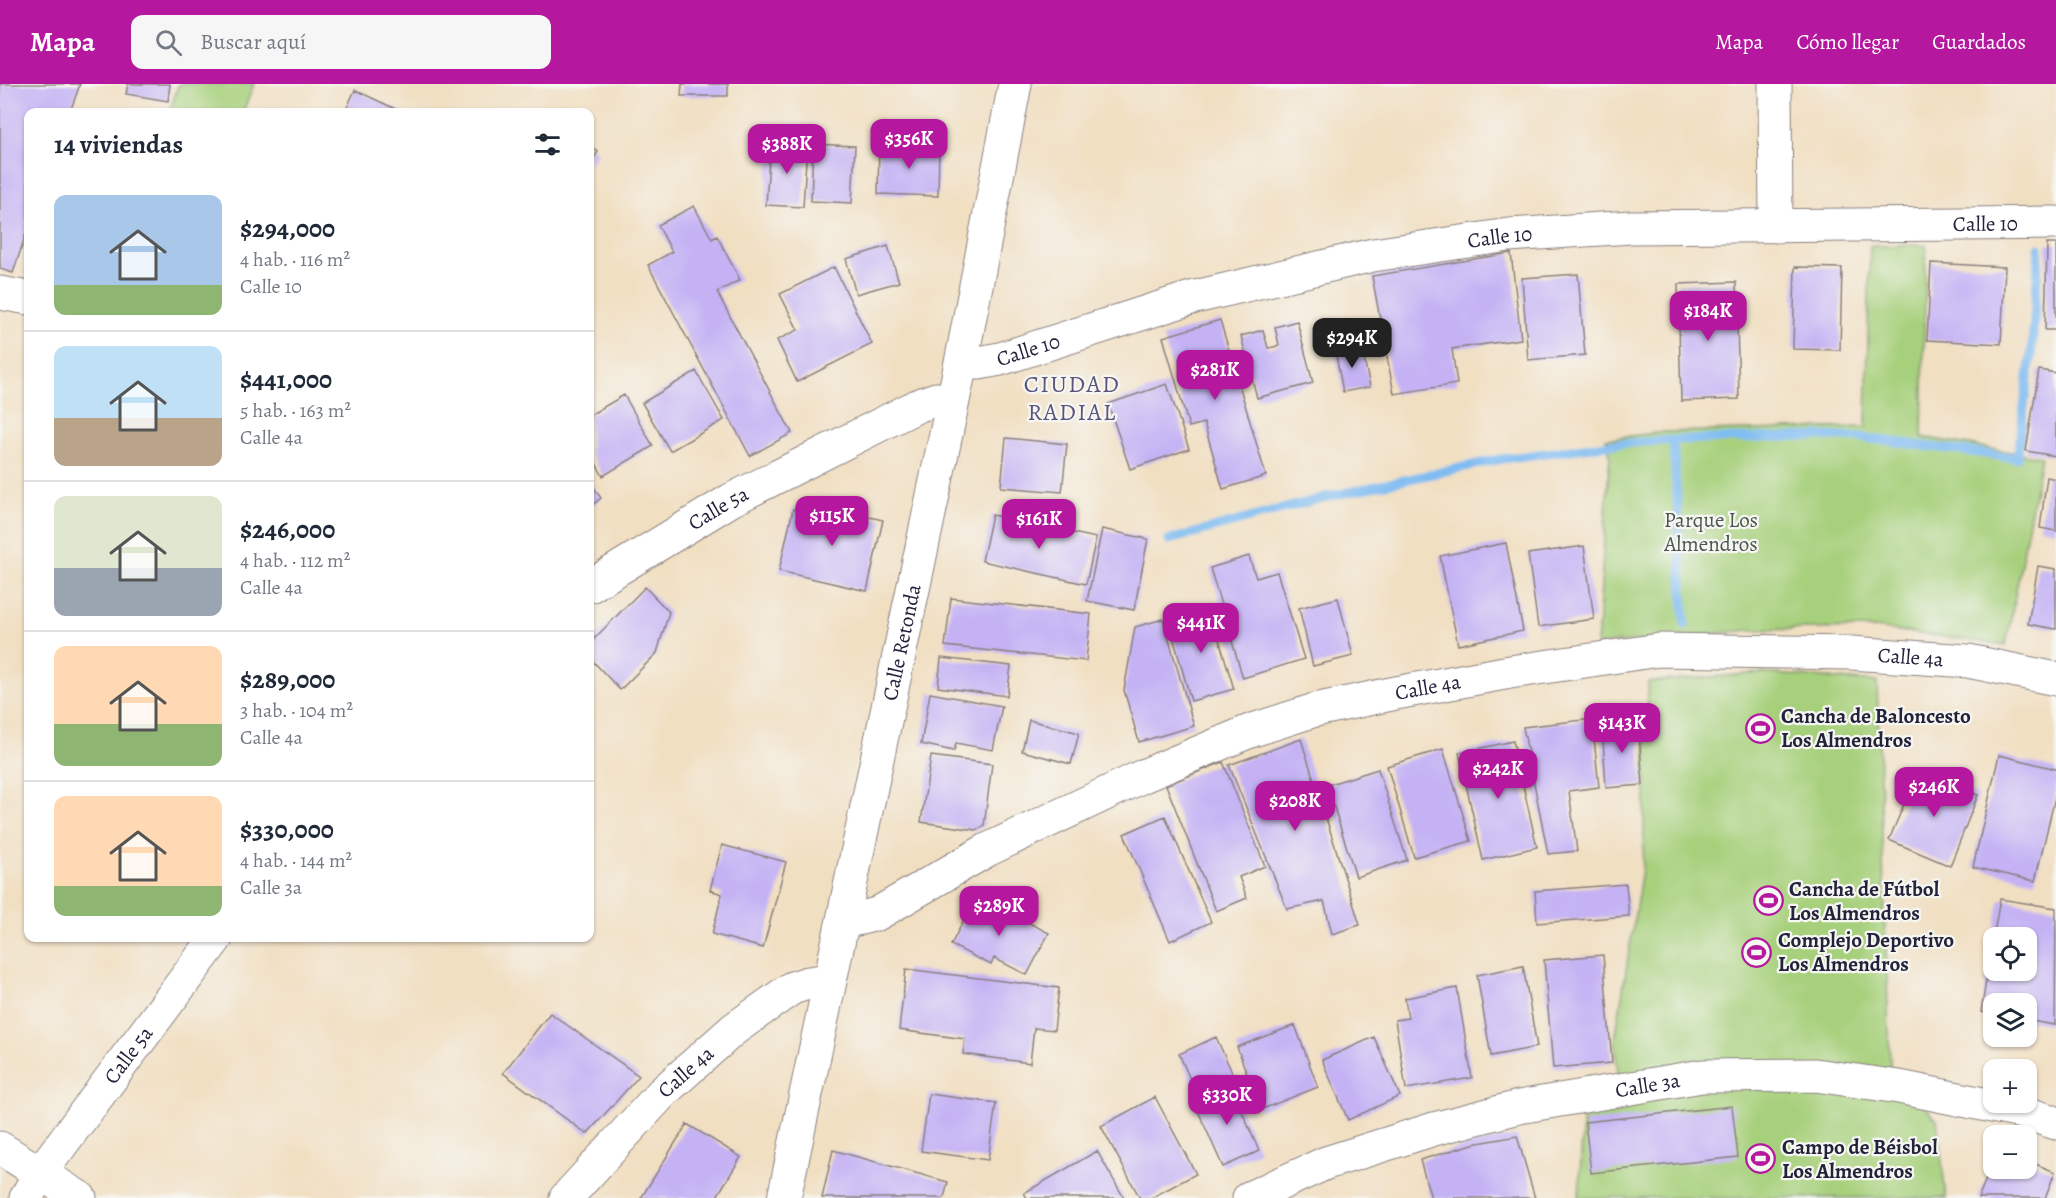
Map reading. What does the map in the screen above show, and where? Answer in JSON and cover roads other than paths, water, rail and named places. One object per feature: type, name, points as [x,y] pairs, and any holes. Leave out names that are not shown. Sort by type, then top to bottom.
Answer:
[{"type":"street","name":"Calle Retonda","points":[[784,1198],[961,363],[1015,84]]},
{"type":"street","points":[[1776,84],[1776,226]]},
{"type":"street","name":"Calle 10","points":[[961,363],[979,363],[1000,359],[1191,298],[1373,255],[1509,235],[1631,227],[2056,223]]},
{"type":"street","points":[[0,293],[24,297]]},
{"type":"street","name":"Calle 5a","points":[[594,584],[731,500],[917,406],[936,399],[952,399]]},
{"type":"street","name":"Calle 4a","points":[[844,920],[877,914],[987,850],[1143,776],[1239,735],[1315,710],[1396,693],[1510,672],[1659,650],[1785,650],[1874,654],[1968,662],[2056,679]]},
{"type":"street","name":"Calle 5a","points":[[33,1186],[213,942]]},
{"type":"street","name":"Calle 4a","points":[[566,1198],[663,1092],[734,1029],[792,988],[830,980]]},
{"type":"street","name":"Calle 3a","points":[[1249,1198],[1326,1163],[1434,1129],[1519,1107],[1702,1076],[1815,1075],[1910,1089],[2022,1112],[2056,1123]]},
{"type":"street","points":[[0,1148],[33,1186],[80,1198]]},
{"type":"waterway","points":[[1685,625],[1673,440],[1821,436],[1864,438],[2017,458],[2032,348],[2039,248]]},
{"type":"waterway","points":[[1169,540],[1326,497],[1501,459],[1614,444],[1673,440]]},
{"type":"place","name":"Cancha de Baloncesto Los Almendros","points":[[1760,728]]},
{"type":"place","name":"Cancha de Fútbol Los Almendros","points":[[1768,901]]},
{"type":"place","name":"Complejo Deportivo Los Almendros","points":[[1757,952]]},
{"type":"place","name":"Campo de Béisbol Los Almendros","points":[[1761,1159]]},
{"type":"district","name":"CIUDAD RADIAL","points":[[1072,398]]},
{"type":"park label","name":"Parque Los Almendros","points":[[1711,532]]}]
